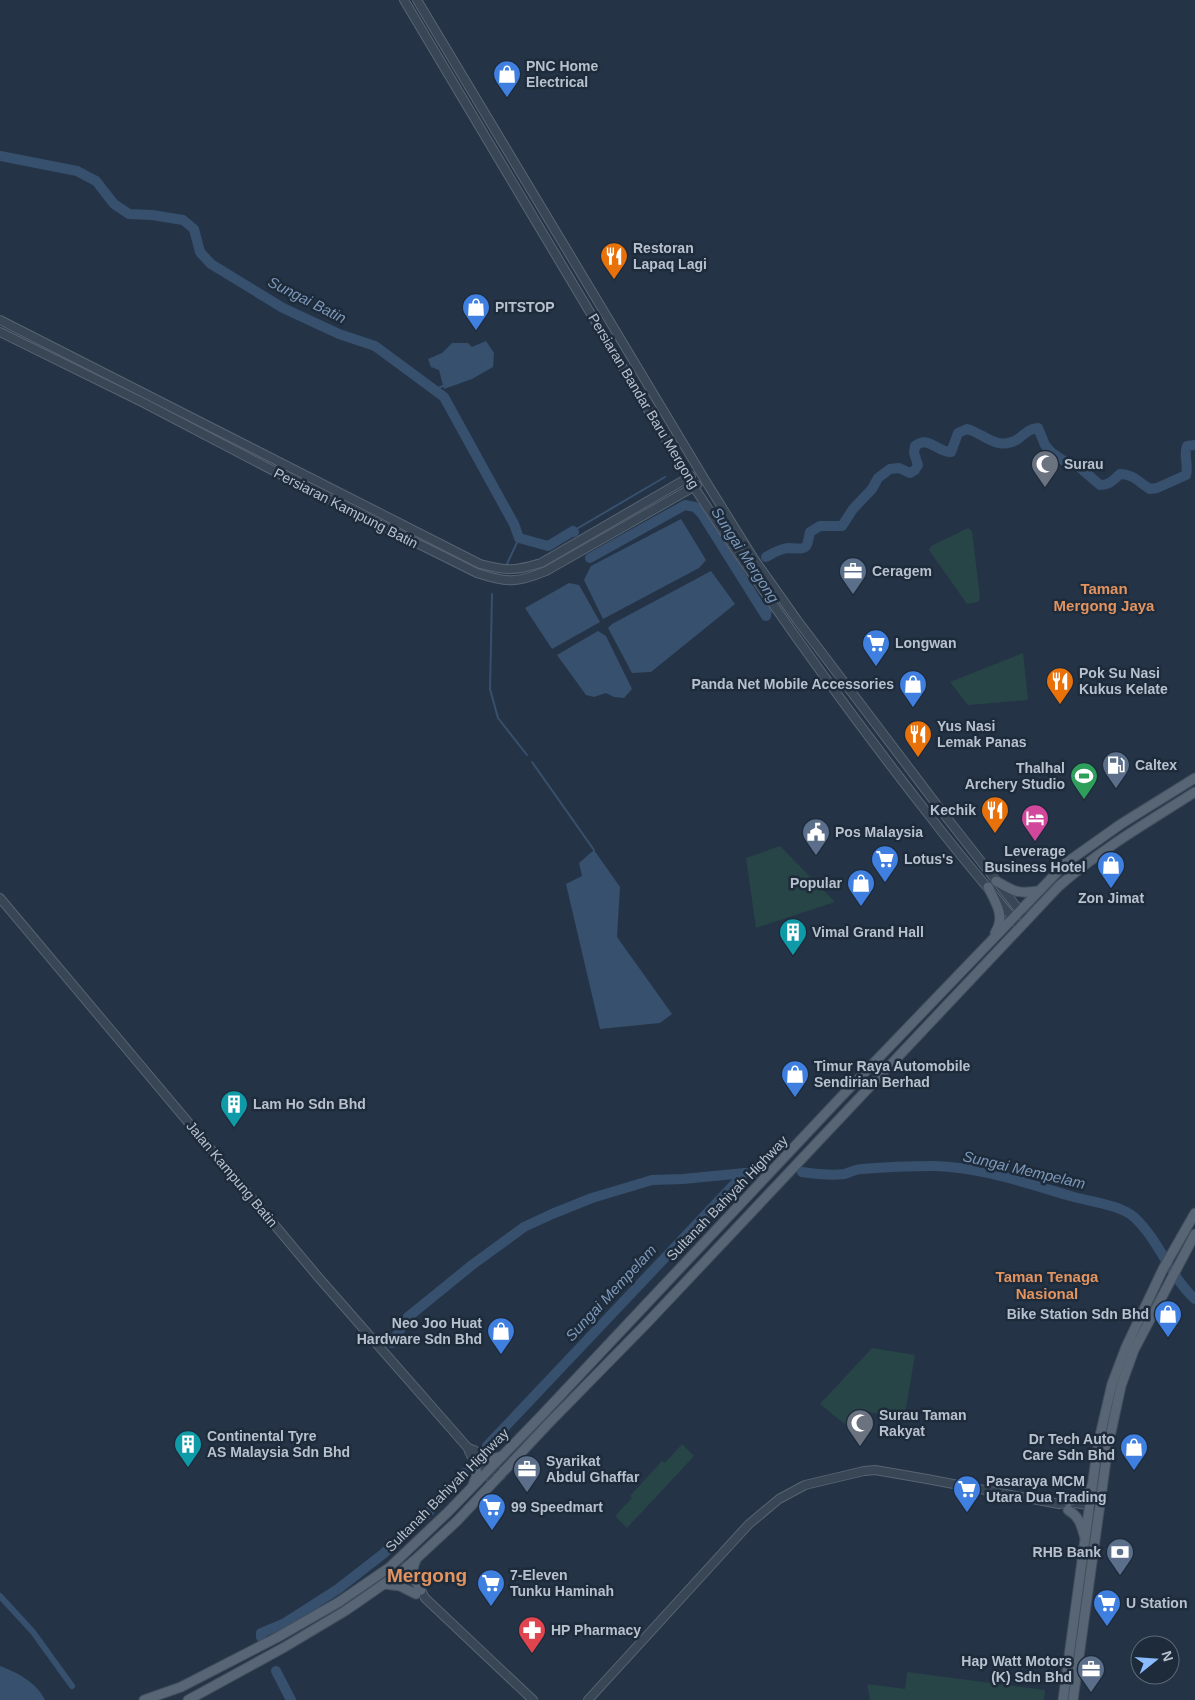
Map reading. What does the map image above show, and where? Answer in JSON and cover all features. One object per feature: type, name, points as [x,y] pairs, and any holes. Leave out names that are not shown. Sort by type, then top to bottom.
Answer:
[{"type":"main road","name":"Sultanah Bahiyah Highway","points":[[144,1700],[181,1687],[278,1637],[339,1602],[392,1564],[448,1512],[504,1454],[1066,863],[1121,824],[1195,778]]},
{"type":"main road","name":"Sultanah Bahiyah Highway","points":[[188,1700],[283,1648],[345,1611],[400,1573],[416,1559],[457,1521],[678,1290],[1059,886],[1088,861],[1195,792]]},
{"type":"main road","points":[[996,881],[1023,894],[1039,891]]},
{"type":"main road","points":[[988,887],[999,909],[1001,918],[999,927],[988,944]]},
{"type":"main road","points":[[1063,1700],[1100,1429],[1112,1384],[1126,1347],[1163,1269],[1195,1213]]},
{"type":"main road","points":[[1073,1700],[1110,1430],[1121,1386],[1134,1350],[1195,1234]]},
{"type":"main road","points":[[668,1280],[678,1290]]},
{"type":"main road","points":[[472,1487],[478,1459],[499,1458],[504,1454]]},
{"type":"main road","points":[[1086,1540],[1082,1524],[1076,1514],[1065,1505],[1084,1496],[1092,1485]]},
{"type":"main road","points":[[1089,1510],[1100,1511]]},
{"type":"main road","points":[[416,1559],[412,1572],[420,1594]]},
{"type":"main road","points":[[384,1584],[400,1586],[420,1594]]},
{"type":"street","name":"Persiaran Bandar Baru Mergong","points":[[404,0],[694,487],[745,564],[794,634],[931,818],[988,887],[1017,915],[1027,920]]},
{"type":"street","name":"Persiaran Bandar Baru Mergong","points":[[417,0],[754,559],[915,777],[996,881],[1017,915],[1020,927]]},
{"type":"street","name":"Persiaran Kampung Batin","points":[[0,320],[480,564],[496,568],[514,570],[542,563],[700,471]]},
{"type":"street","name":"Persiaran Kampung Batin","points":[[0,332],[144,403],[314,492],[477,573],[494,579],[514,581],[529,578],[546,571],[705,480]]},
{"type":"street","name":"Jalan Kampung Batin","points":[[0,898],[319,1278],[468,1448],[474,1450],[478,1459],[498,1478]]},
{"type":"street","points":[[588,1700],[749,1524],[779,1499],[805,1485],[875,1470],[1089,1510]]},
{"type":"street","points":[[392,1564],[420,1594],[533,1700]]},
{"type":"green space","points":[[968,528],[972,531],[980,598],[978,602],[967,604],[929,550],[931,546]]},
{"type":"green space","points":[[1023,653],[1028,700],[968,705],[950,682]]},
{"type":"green space","points":[[780,846],[835,902],[756,928],[746,858]]},
{"type":"green space","points":[[872,1348],[915,1355],[904,1419],[868,1412],[852,1430],[820,1404]]},
{"type":"green space","points":[[682,1444],[694,1456],[627,1528],[615,1516],[632,1498],[630,1496],[662,1461],[665,1463]]},
{"type":"green space","points":[[907,1672],[1045,1690],[1044,1700],[870,1700],[867,1684],[905,1689]]},
{"type":"water","points":[[486,341],[494,353],[493,367],[472,379],[444,389],[439,370],[431,367],[428,359],[442,353],[452,343],[468,343],[472,347]]},
{"type":"water","points":[[681,519],[706,560],[699,568],[603,619],[584,580],[591,566]]},
{"type":"water","points":[[711,571],[735,604],[651,672],[632,673],[608,628],[612,624]]},
{"type":"water","points":[[569,583],[579,585],[600,622],[552,649],[525,608]]},
{"type":"water","points":[[598,631],[606,636],[632,689],[624,698],[614,697],[606,693],[594,697],[586,695],[557,655]]},
{"type":"water","points":[[594,850],[620,887],[617,937],[672,1014],[660,1023],[600,1029],[566,884],[582,876],[579,863]]},
{"type":"water","points":[[0,1666],[32,1683],[45,1700],[0,1700]]},
{"type":"waterway","name":"Sungai Batin","points":[[0,156],[77,171],[96,181],[114,204],[129,214],[152,215],[183,220],[194,229],[200,252],[211,264],[283,308],[339,334],[375,346],[444,397],[514,524],[519,538],[548,546],[574,532]]},
{"type":"waterway","points":[[434,390],[445,385]]},
{"type":"waterway","name":"Sungai Mergong","points":[[766,557],[783,549],[805,547],[810,532],[820,526],[842,526],[853,509],[872,489],[878,478],[890,469],[899,468],[910,473],[915,470],[918,465],[914,453],[915,446],[924,442],[941,450],[951,452],[958,433],[967,429],[992,441],[1004,444],[1011,443],[1029,431],[1038,428],[1045,445],[1051,452],[1064,461],[1078,466],[1100,485],[1109,483],[1120,474],[1125,474],[1133,477],[1150,489],[1157,488],[1186,475],[1186,449],[1187,446],[1195,445]]},
{"type":"waterway","points":[[573,531],[665,477]]},
{"type":"waterway","name":"Sungai Mergong","points":[[590,558],[685,505],[695,507],[702,514],[766,616],[767,609]]},
{"type":"waterway","points":[[507,564],[519,538]]},
{"type":"waterway","points":[[492,594],[490,689],[498,718],[527,755]]},
{"type":"waterway","points":[[532,762],[594,850]]},
{"type":"waterway","name":"Sungai Mempelam","points":[[802,1172],[834,1175],[859,1169],[925,1166],[970,1169],[1114,1207],[1134,1217],[1143,1227],[1186,1290],[1195,1299]]},
{"type":"waterway","name":"Sungai Mempelam","points":[[487,1446],[745,1173],[762,1172]]},
{"type":"waterway","points":[[392,1343],[408,1317],[472,1265],[524,1227],[592,1198],[652,1180],[745,1173]]},
{"type":"waterway","name":"Sungai Mempelam","points":[[261,1637],[261,1633],[285,1623],[338,1589],[383,1554],[427,1514],[464,1473]]},
{"type":"waterway","points":[[0,1596],[33,1632],[72,1686]]},
{"type":"waterway","name":"Sungai Mempelam","points":[[276,1671],[291,1700]]},
{"type":"place","name":"PNC Home Electrical","points":[[507,98]]},
{"type":"place","name":"Restoran Lapaq Lagi","points":[[614,280]]},
{"type":"place","name":"PITSTOP","points":[[476,331]]},
{"type":"place","name":"Surau","points":[[1045,488]]},
{"type":"place","name":"Ceragem","points":[[853,595]]},
{"type":"place","name":"Longwan","points":[[876,667]]},
{"type":"place","name":"Pok Su Nasi Kukus Kelate","points":[[1060,705]]},
{"type":"place","name":"Panda Net Mobile Accessories","points":[[913,708]]},
{"type":"place","name":"Yus Nasi Lemak Panas","points":[[918,758]]},
{"type":"place","name":"Caltex","points":[[1116,789]]},
{"type":"place","name":"Thalhal Archery Studio","points":[[1084,800]]},
{"type":"place","name":"Kechik","points":[[995,834]]},
{"type":"place","name":"Leverage Business Hotel","points":[[1035,842]]},
{"type":"place","name":"Pos Malaysia","points":[[816,856]]},
{"type":"place","name":"Lotus's","points":[[885,883]]},
{"type":"place","name":"Zon Jimat","points":[[1111,889]]},
{"type":"place","name":"Popular","points":[[861,907]]},
{"type":"place","name":"Vimal Grand Hall","points":[[793,956]]},
{"type":"place","name":"Timur Raya Automobile Sendirian Berhad","points":[[795,1098]]},
{"type":"place","name":"Lam Ho Sdn Bhd","points":[[234,1128]]},
{"type":"place","name":"Bike Station Sdn Bhd","points":[[1168,1338]]},
{"type":"place","name":"Neo Joo Huat Hardware Sdn Bhd","points":[[501,1355]]},
{"type":"place","name":"Surau Taman Rakyat","points":[[860,1447]]},
{"type":"place","name":"Continental Tyre AS Malaysia Sdn Bhd","points":[[188,1468]]},
{"type":"place","name":"Dr Tech Auto Care Sdn Bhd","points":[[1134,1471]]},
{"type":"place","name":"Syarikat Abdul Ghaffar","points":[[527,1493]]},
{"type":"place","name":"Pasaraya MCM Utara Dua Trading","points":[[967,1513]]},
{"type":"place","name":"99 Speedmart","points":[[492,1531]]},
{"type":"place","name":"RHB Bank","points":[[1120,1576]]},
{"type":"place","name":"7-Eleven Tunku Haminah","points":[[491,1607]]},
{"type":"place","name":"U Station","points":[[1107,1627]]},
{"type":"place","name":"HP Pharmacy","points":[[532,1654]]},
{"type":"place","name":"Hap Watt Motors (K) Sdn Bhd","points":[[1091,1693]]},
{"type":"district","name":"Taman Mergong Jaya","points":[[1104,598]]},
{"type":"district","name":"Taman Tenaga Nasional","points":[[1047,1286]]},
{"type":"district","name":"Mergong","points":[[427,1575]]}]
